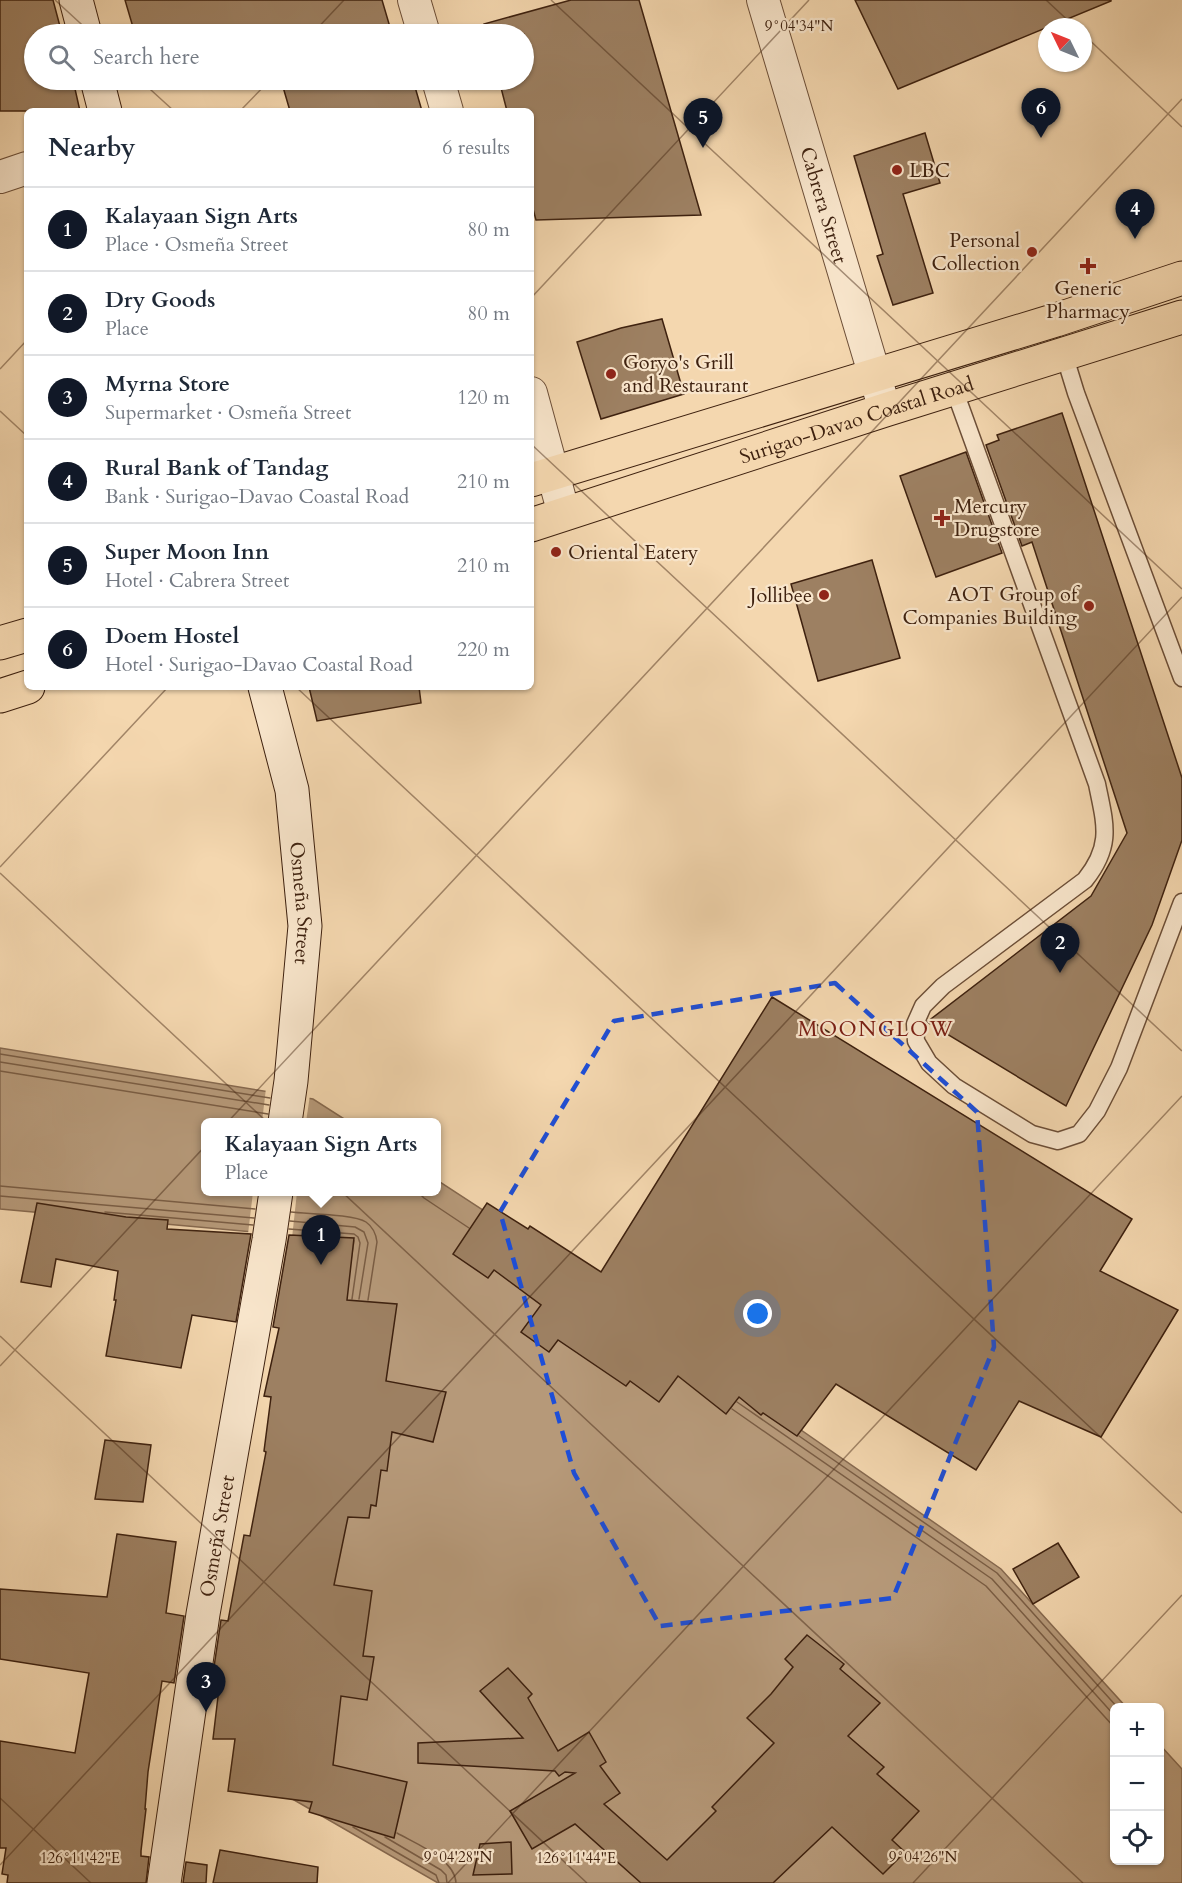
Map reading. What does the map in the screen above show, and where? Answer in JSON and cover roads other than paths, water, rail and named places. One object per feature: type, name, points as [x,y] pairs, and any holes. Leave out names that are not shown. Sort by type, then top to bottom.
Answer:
[{"type":"highway","name":"Surigao-Davao Coastal Road","points":[[543,476],[1056,320],[1182,278]]},
{"type":"highway","name":"Surigao-Davao Coastal Road","points":[[534,524],[1182,317]]},
{"type":"highway","points":[[0,643],[24,635]]},
{"type":"highway","points":[[0,696],[24,688]]},
{"type":"main road","points":[[75,0],[82,24]]},
{"type":"main road","points":[[100,90],[104,108]]},
{"type":"main road","name":"Osmeña Street","points":[[267,690],[292,790],[305,927],[286,1118]]},
{"type":"main road","name":"Osmeña Street","points":[[164,1883],[203,1614],[275,1196]]},
{"type":"street","points":[[414,0],[421,24]]},
{"type":"street","name":"Cabrera Street","points":[[763,0],[885,410]]},
{"type":"street","points":[[441,90],[446,108]]},
{"type":"street","points":[[0,177],[24,169]]},
{"type":"street","points":[[534,414],[543,476],[564,514]]},
{"type":"lane","points":[[1064,354],[1182,678]]},
{"type":"lane","points":[[954,388],[1097,784],[1105,842],[1100,860],[1085,880],[943,986],[923,1006],[915,1024],[916,1041],[929,1063],[954,1086],[1032,1134],[1058,1141],[1078,1134],[1097,1111],[1119,1068],[1182,902]]},
{"type":"water","points":[[0,1048],[313,1099],[343,1118],[201,1118],[201,1196],[441,1196],[441,1183],[506,1225],[1001,1569],[1122,1703],[1110,1703],[1110,1865],[1164,1865],[1164,1749],[1182,1769],[1182,1883],[438,1883],[282,1793],[297,1611],[354,1241],[0,1209]]},
{"type":"place","name":"Doem Hostel","points":[[1041,138]]},
{"type":"place","name":"Super Moon Inn","points":[[703,148]]},
{"type":"place","name":"LBC","points":[[897,170]]},
{"type":"place","name":"Rural Bank of Tandag","points":[[1135,239]]},
{"type":"place","name":"Personal Collection","points":[[1032,252]]},
{"type":"place","name":"Generic Pharmacy","points":[[1088,266]]},
{"type":"place","name":"Goryo's Grill and Restaurant","points":[[611,374]]},
{"type":"place","name":"Mercury Drugstore","points":[[942,518]]},
{"type":"place","name":"Oriental Eatery","points":[[556,552]]},
{"type":"place","name":"Jollibee","points":[[824,595]]},
{"type":"place","name":"AOT Group of Companies Building","points":[[1089,606]]},
{"type":"place","name":"Dry Goods","points":[[1060,973]]},
{"type":"place","name":"Kalayaan Sign Arts","points":[[321,1265]]},
{"type":"place","name":"Myrna Store","points":[[206,1712]]},
{"type":"district","name":"MOONGLOW","points":[[876,1029]]}]
